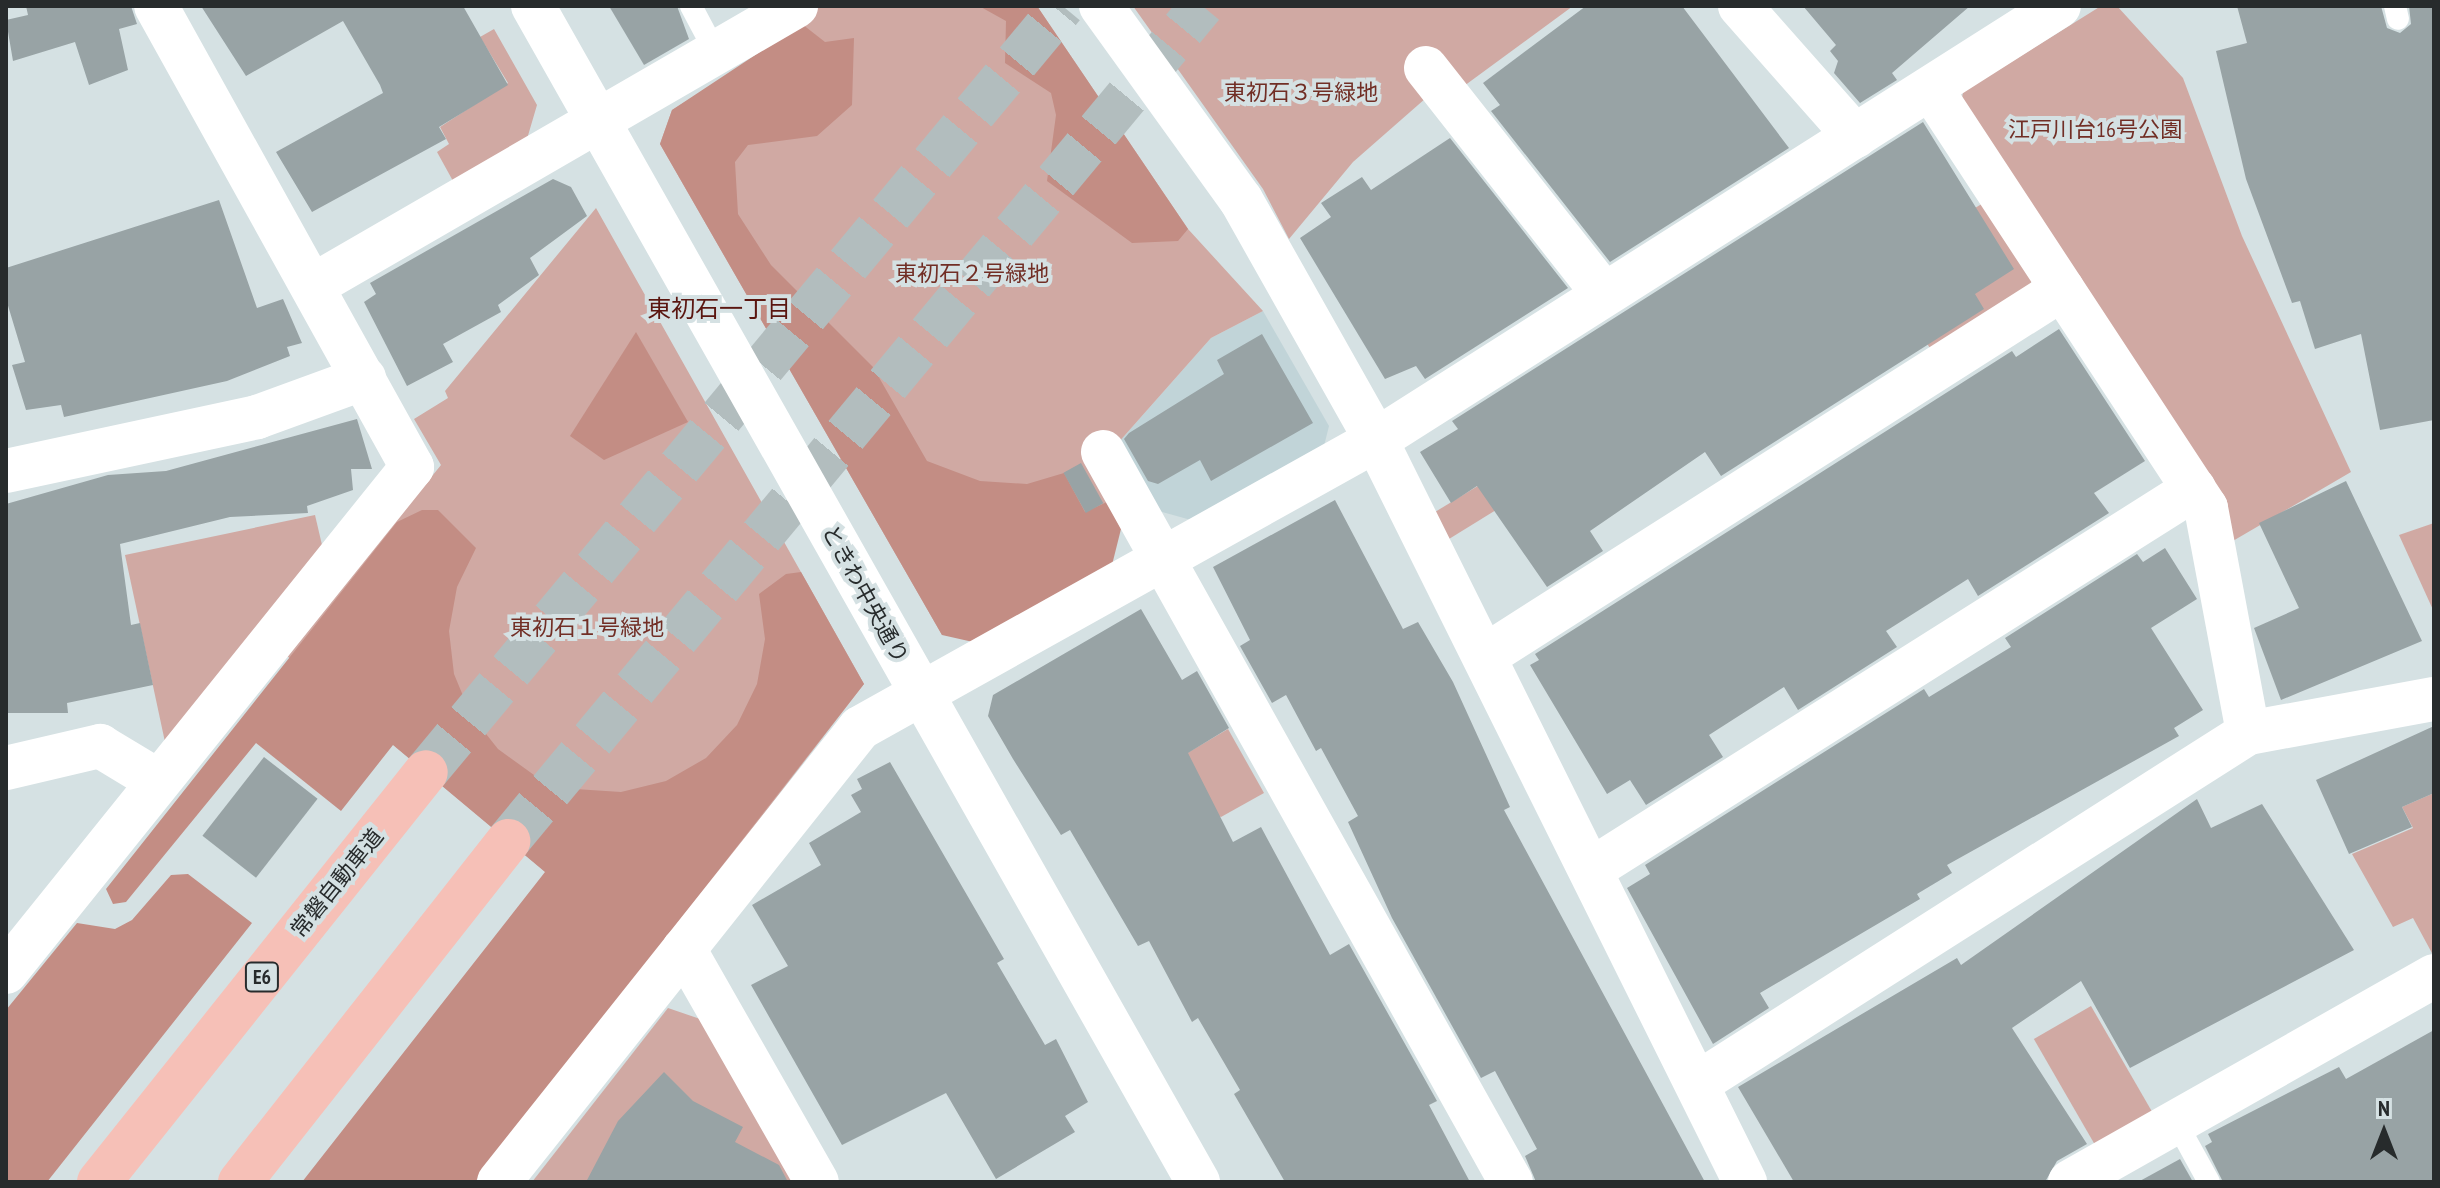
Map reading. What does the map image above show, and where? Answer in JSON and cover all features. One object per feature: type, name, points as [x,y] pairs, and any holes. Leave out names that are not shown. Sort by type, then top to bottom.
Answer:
[{"type":"highway","name":"常磐自動車道","points":[[99,1182],[426,772]]},
{"type":"highway","points":[[240,1182],[508,841]]},
{"type":"street","points":[[6,972],[412,467],[314,285],[156,6]]},
{"type":"street","name":"ときわ中央通り","points":[[533,6],[1198,1182]]},
{"type":"street","points":[[314,285],[718,57],[796,6]]},
{"type":"street","points":[[1101,6],[1241,200],[1376,440],[1745,1182]]},
{"type":"street","points":[[1740,6],[1855,136]]},
{"type":"street","points":[[499,1182],[860,728],[1376,440],[2059,6]]},
{"type":"street","points":[[1426,68],[1604,294]]},
{"type":"street","points":[[1931,89],[2206,508],[2248,733]]},
{"type":"street","points":[[1485,656],[2062,289]]},
{"type":"street","points":[[6,471],[257,417],[364,378]]},
{"type":"street","points":[[1103,452],[1511,1182]]},
{"type":"street","points":[[1592,869],[2194,489]]},
{"type":"street","points":[[1698,1083],[2248,733],[2434,699]]},
{"type":"street","points":[[6,768],[100,746],[158,781]]},
{"type":"street","points":[[684,949],[817,1182]]},
{"type":"street","points":[[2070,1182],[2434,976]]},
{"type":"lane","points":[[691,6],[718,57]]},
{"type":"lane","points":[[2176,1122],[2209,1182]]},
{"type":"shaded area","points":[[979,6],[1037,6],[1188,229],[1178,241],[1132,243],[1047,181],[1056,115],[1051,93],[1005,63],[1006,21]]},
{"type":"shaded area","points":[[802,24],[825,42],[854,38],[852,105],[817,136],[748,145],[735,162],[738,214],[771,265],[873,367],[927,461],[980,481],[1027,484],[1064,473],[1085,512],[1107,502],[1121,529],[1112,565],[973,642],[942,635],[660,144],[672,110]]},
{"type":"shaded area","points":[[1263,311],[1329,426],[1324,446],[1191,520],[1155,510],[1118,443],[1211,338]]},
{"type":"shaded area","points":[[636,332],[688,422],[604,460],[570,436]]},
{"type":"shaded area","points":[[422,510],[438,510],[476,548],[457,587],[449,631],[454,674],[471,715],[498,749],[534,775],[575,789],[621,792],[666,781],[706,758],[737,725],[757,684],[765,639],[759,594],[786,574],[801,572],[864,684],[475,1182],[302,1182],[545,872],[393,745],[341,811],[256,743],[126,902],[113,904],[106,889],[397,522]]},
{"type":"shaded area","points":[[188,874],[252,923],[47,1182],[6,1182],[6,1010],[77,923],[115,929],[132,920],[171,875]]},
{"type":"green space","name":"東初石２号緑地","points":[[816,6],[1037,6],[1188,229],[1263,311],[1211,338],[1118,443],[1121,529],[942,635],[660,144],[672,110],[793,35]]},
{"type":"green space","name":"東初石３号緑地","points":[[1133,6],[1573,6],[1464,86],[1426,98],[1353,162],[1289,239],[1263,189]]},
{"type":"green space","name":"江戸川台16号公園","points":[[2101,6],[2117,6],[2183,78],[2242,236],[2351,472],[2226,545],[1960,110],[1963,92]]},
{"type":"green space","points":[[494,29],[537,105],[527,139],[453,181],[437,152],[449,144],[440,127],[508,83],[480,37]]},
{"type":"green space","points":[[1985,202],[2034,275],[2027,293],[1933,353],[1918,329],[1975,208]]},
{"type":"green space","name":"東初石１号緑地","points":[[596,208],[864,684],[651,960],[287,656],[441,465],[414,419],[448,398],[445,391]]},
{"type":"green space","points":[[1514,464],[1543,481],[1449,539],[1435,512]]},
{"type":"green space","points":[[315,515],[322,545],[165,742],[125,555]]},
{"type":"green space","points":[[2434,523],[2434,612],[2399,535]]},
{"type":"green space","points":[[1228,729],[1264,793],[1221,817],[1145,778]]},
{"type":"green space","points":[[2434,793],[2433,955],[2413,918],[2393,927],[2352,854],[2413,828],[2402,807]]},
{"type":"green space","points":[[2091,1006],[2152,1113],[2095,1146],[2034,1039]]},
{"type":"green space","points":[[668,1008],[706,1021],[796,1182],[532,1182]]},
{"type":"building","points":[[26,6],[131,6],[137,24],[119,29],[128,70],[89,85],[75,42],[13,61],[6,20],[28,15]]},
{"type":"building","points":[[201,6],[463,6],[508,85],[439,127],[446,139],[312,212],[276,152],[383,93],[380,85],[343,21],[246,76]]},
{"type":"building","points":[[609,6],[677,6],[689,39],[644,65]]},
{"type":"building","points":[[1586,6],[1682,6],[1789,148],[1610,262],[1491,111],[1500,105],[1483,83]]},
{"type":"building","points":[[1803,6],[1970,6],[1892,73],[1897,80],[1860,103],[1834,73],[1838,61],[1830,51],[1836,45]]},
{"type":"building","points":[[2237,6],[2381,6],[2387,28],[2400,33],[2411,24],[2409,6],[2434,6],[2434,420],[2380,430],[2361,334],[2315,349],[2300,301],[2292,303],[2246,179],[2216,51],[2247,43]]},
{"type":"building","points":[[1923,122],[2014,269],[1975,294],[1984,309],[1721,476],[1705,452],[1590,531],[1603,551],[1547,587],[1477,486],[1451,503],[1420,452],[1458,429],[1452,421]]},
{"type":"building","points":[[1450,138],[1568,288],[1425,379],[1416,366],[1385,379],[1300,238],[1331,217],[1321,203],[1362,177],[1371,190]]},
{"type":"building","points":[[553,179],[571,187],[587,216],[530,258],[539,275],[498,305],[501,312],[443,344],[453,362],[407,386],[364,302],[376,294],[370,283]]},
{"type":"building","points":[[219,200],[257,308],[283,299],[302,343],[287,347],[290,356],[227,381],[64,417],[61,405],[26,410],[12,365],[25,362],[6,299],[6,268]]},
{"type":"building","points":[[2059,329],[2145,461],[2094,493],[2109,513],[1978,596],[1968,579],[1886,631],[1897,647],[1798,710],[1784,687],[1709,735],[1723,757],[1646,805],[1630,780],[1607,794],[1530,665],[1539,660],[1535,654],[2012,351],[2016,357]]},
{"type":"building","points":[[1262,334],[1313,423],[1211,481],[1200,460],[1158,484],[1148,481],[1124,439],[1224,374],[1217,360]]},
{"type":"building","points":[[357,419],[372,469],[351,469],[353,490],[307,506],[308,513],[230,517],[120,544],[131,625],[140,623],[153,685],[67,703],[68,713],[6,713],[6,504],[108,475],[166,471]]},
{"type":"building","points":[[1081,463],[1103,503],[1086,513],[1064,473]]},
{"type":"building","points":[[2346,481],[2422,641],[2281,700],[2254,628],[2299,608],[2259,523]]},
{"type":"building","points":[[1335,500],[1403,629],[1418,622],[1453,682],[1510,807],[1504,810],[1705,1182],[1536,1182],[1525,1156],[1537,1149],[1495,1071],[1481,1078],[1392,918],[1348,822],[1358,816],[1321,748],[1316,751],[1286,695],[1272,703],[1240,646],[1250,640],[1213,567]]},
{"type":"building","points":[[2165,548],[2197,599],[2151,628],[2203,710],[2174,728],[2179,736],[1947,865],[1952,873],[1917,894],[1920,899],[1760,993],[1769,1008],[1713,1044],[1627,888],[1650,874],[1645,865],[1924,689],[1929,697],[2011,647],[2005,638],[2137,554],[2143,562]]},
{"type":"building","points":[[1141,609],[1182,680],[1197,671],[1229,728],[1188,753],[1233,842],[1261,827],[1330,955],[1349,944],[1437,1101],[1429,1105],[1470,1182],[1285,1182],[1234,1094],[1240,1090],[1198,1018],[1192,1022],[1149,941],[1138,946],[1070,830],[1061,835],[988,716],[993,695]]},
{"type":"building","points":[[2434,726],[2434,793],[2402,807],[2412,827],[2349,854],[2316,780]]},
{"type":"building","points":[[264,757],[318,799],[256,878],[202,836]]},
{"type":"building","points":[[890,762],[1004,959],[997,963],[1045,1045],[1056,1039],[1088,1102],[1065,1116],[1075,1132],[996,1179],[946,1093],[842,1145],[751,985],[788,966],[752,905],[821,865],[809,843],[861,812],[851,795],[862,789],[857,779]]},
{"type":"building","points":[[2197,799],[2211,828],[2262,804],[2354,950],[2130,1068],[2081,981],[2012,1028],[2087,1144],[2057,1161],[2045,1182],[1794,1182],[1738,1087],[1957,958],[1961,965]]},
{"type":"building","points":[[2434,1030],[2434,1182],[2223,1182],[2205,1146],[2212,1142],[2208,1134],[2339,1067],[2346,1079]]},
{"type":"building","points":[[664,1072],[693,1101],[743,1127],[735,1142],[779,1165],[788,1182],[586,1182],[618,1121]]},
{"type":"building","points":[[2180,1159],[2193,1182],[2138,1182]]},
{"type":"tunnel","points":[[426,772],[1063,6]]},
{"type":"tunnel","points":[[508,841],[1202,6]]},
{"type":"district","name":"東初石一丁目","points":[[719,309]]}]
